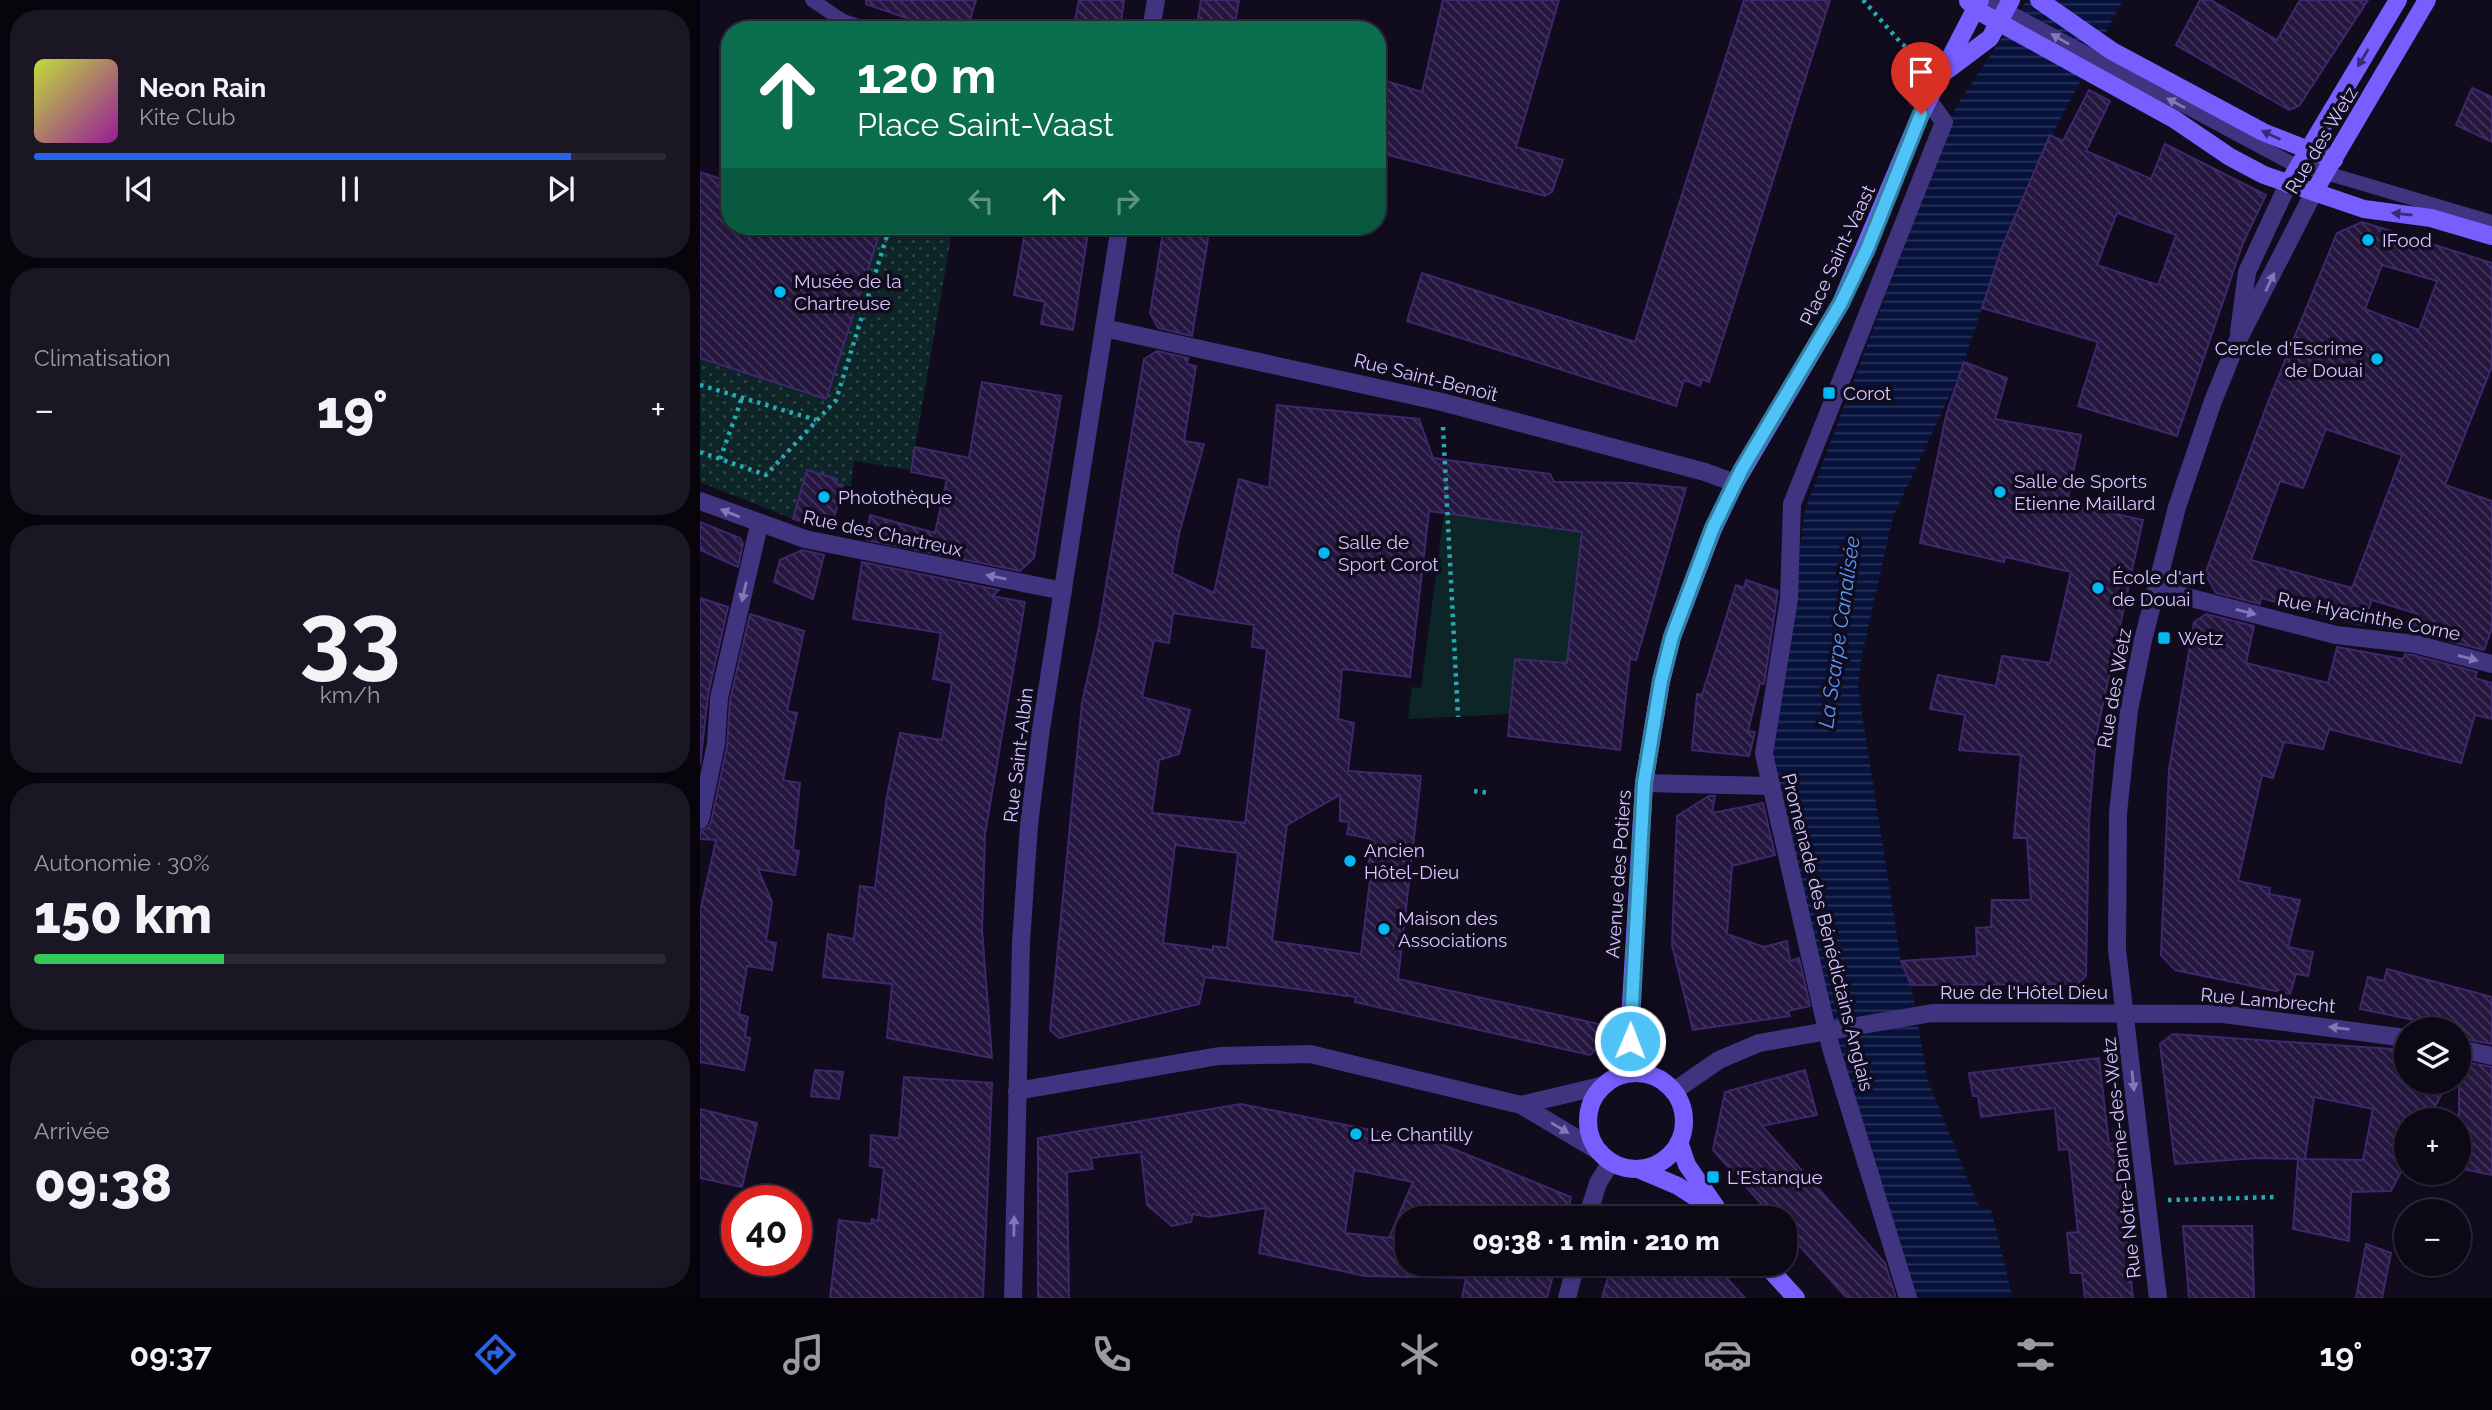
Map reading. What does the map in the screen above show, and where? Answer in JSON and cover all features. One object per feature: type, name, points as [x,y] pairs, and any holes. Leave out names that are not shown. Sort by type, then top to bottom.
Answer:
[{"type":"street","points":[[1152,21],[1156,0]]},
{"type":"street","points":[[2039,0],[2106,65],[2174,119],[2244,165],[2288,184],[2364,209],[2431,218],[2492,236]]},
{"type":"street","name":"Rue des Wetz","points":[[2237,342],[2247,272],[2288,184],[2399,0]]},
{"type":"street","name":"Rue des Wetz","points":[[2126,1013],[2116,939],[2119,813],[2129,710],[2156,589],[2178,507],[2237,342],[2314,192],[2427,0]]},
{"type":"street","points":[[1977,2],[2007,14],[2106,65],[2307,150],[2330,167]]},
{"type":"street","name":"Place Saint-Vaast","points":[[1735,483],[1841,303],[1928,100],[1977,2]]},
{"type":"street","name":"Place Saint-Vaast","points":[[1943,73],[1982,46],[2007,14]]},
{"type":"street","name":"Promenade des Bénédictains Anglais","points":[[1908,1298],[1828,1030],[1769,786],[1764,754],[1789,600],[1792,504],[1944,122],[1928,100]]},
{"type":"street","name":"Rue Saint-Albin","points":[[1012,1296],[1021,942],[1029,825],[1062,591],[1119,235]]},
{"type":"street","name":"Rue Saint-Benoït","points":[[1104,328],[1236,359],[1334,376],[1442,402],[1705,472],[1735,483]]},
{"type":"street","name":"Avenue des Potiers","points":[[1632,1073],[1630,1020],[1644,783],[1661,681],[1672,637],[1713,528],[1735,483]]},
{"type":"street","name":"Rue des Chartreux","points":[[700,502],[805,539],[1062,591]]},
{"type":"street","points":[[700,820],[714,755],[719,698],[759,525]]},
{"type":"street","name":"Rue Hyacinthe Corne","points":[[2156,589],[2336,635],[2404,642],[2492,664]]},
{"type":"street","points":[[1644,783],[1769,786]]},
{"type":"street","name":"Rue de l'Hôtel Dieu","points":[[1828,1030],[1921,1014],[2126,1013]]},
{"type":"street","name":"Rue Lambrecht","points":[[2126,1013],[2249,1016],[2394,1036]]},
{"type":"street","name":"Rue Notre-Dame-des-Wetz","points":[[2126,1013],[2158,1298]]},
{"type":"street","points":[[1675,1091],[1710,1066],[1738,1051],[1828,1030]]},
{"type":"street","points":[[2471,1052],[2492,1056]]},
{"type":"street","points":[[1017,1091],[1219,1056],[1295,1053],[1329,1057],[1521,1105],[1605,1157],[1678,1186],[1707,1206]]},
{"type":"street","points":[[1591,1206],[1605,1157],[1590,1132],[1588,1117],[1592,1102],[1605,1085],[1618,1076],[1632,1073],[1658,1078],[1675,1091],[1684,1116],[1679,1142],[1688,1165],[1715,1206]]},
{"type":"street","points":[[1521,1105],[1605,1085]]},
{"type":"street","points":[[1636,1169],[1658,1164],[1679,1142]]},
{"type":"street","points":[[1567,1298],[1573,1276]]},
{"type":"street","points":[[1776,1276],[1796,1298]]},
{"type":"lane","points":[[812,0],[843,21]]},
{"type":"lane","points":[[2106,65],[2297,166],[2330,167],[2492,222]]},
{"type":"path","points":[[1863,0],[1902,44],[1927,63]]},
{"type":"path","points":[[700,452],[766,475],[836,400],[887,235]]},
{"type":"path","points":[[700,385],[817,421]]},
{"type":"path","points":[[720,459],[742,398]]},
{"type":"path","points":[[1442,402],[1458,717]]},
{"type":"path","points":[[1475,791],[1490,793]]},
{"type":"path","points":[[2146,1201],[2278,1197]]},
{"type":"green space","points":[[879,235],[951,235],[911,470],[854,461],[851,486],[836,484],[837,479],[808,470],[793,519],[700,482],[700,358],[826,399]]},
{"type":"green space","points":[[1444,513],[1582,532],[1567,663],[1515,659],[1510,714],[1408,719],[1412,687],[1421,688]]},
{"type":"water","name":"La Scarpe Canalisée","points":[[2027,0],[2123,0],[2040,158],[2001,252],[1961,371],[1893,517],[1862,655],[1858,688],[1901,961],[1911,985],[1928,1081],[1978,1204],[1991,1210],[2013,1298],[1915,1298],[1838,1049],[1771,760],[1805,510],[1957,105]]},
{"type":"building","points":[[866,0],[976,0],[970,21],[915,21],[866,4]]},
{"type":"building","points":[[1079,0],[1124,0],[1121,21],[1075,21]]},
{"type":"building","points":[[1201,0],[1239,0],[1236,21],[1198,21]]},
{"type":"building","points":[[1443,0],[1559,0],[1516,147],[1563,160],[1552,192],[1545,196],[1386,154],[1386,81],[1422,92]]},
{"type":"building","points":[[1744,0],[1830,0],[1709,382],[1702,379],[1700,386],[1684,380],[1676,406],[1407,321],[1422,273],[1635,342]]},
{"type":"building","points":[[2200,0],[2211,0],[2277,40],[2300,0],[2368,0],[2299,106],[2289,110],[2176,45]]},
{"type":"building","points":[[2472,88],[2492,97],[2492,142],[2456,125]]},
{"type":"building","points":[[2089,90],[2110,101],[2086,151],[2151,179],[2165,144],[2266,195],[2243,243],[2177,436],[2078,406],[2098,342],[1982,308],[2002,247],[2050,135],[2063,141]],"holes":[[[2117,213],[2176,235],[2158,285],[2097,265]]]},
{"type":"building","name":"Musée de la Chartreuse","points":[[700,172],[721,179],[721,235],[879,235],[826,399],[700,358]]},
{"type":"building","points":[[2362,222],[2492,263],[2492,366],[2445,485],[2492,501],[2492,628],[2484,650],[2412,632],[2418,614],[2372,600],[2362,625],[2261,598],[2260,604],[2216,593],[2205,574],[2268,402],[2337,233]],"holes":[[[2382,265],[2437,281],[2419,330],[2365,309]],[[2326,429],[2402,455],[2352,588],[2251,560],[2280,481],[2303,488]]]},
{"type":"building","points":[[1024,235],[1088,235],[1073,330],[1041,324],[1045,302],[1014,295]]},
{"type":"building","points":[[1163,235],[1209,235],[1192,336],[1158,328],[1150,313]]},
{"type":"building","points":[[1157,351],[1188,358],[1187,364],[1196,366],[1184,441],[1204,444],[1179,534],[1172,573],[1214,593],[1239,479],[1269,488],[1277,405],[1419,419],[1433,458],[1550,474],[1554,482],[1633,483],[1686,488],[1636,660],[1630,659],[1620,750],[1508,736],[1515,659],[1567,663],[1582,532],[1429,511],[1410,677],[1342,669],[1338,719],[1354,723],[1348,771],[1421,776],[1398,979],[1603,1025],[1600,1046],[1590,1055],[1355,1002],[1356,997],[1205,977],[1199,1004],[1059,1038],[1050,1030],[1082,703],[1099,627],[1144,359]],"holes":[[[1173,613],[1254,625],[1252,647],[1267,649],[1245,823],[1152,813],[1159,760],[1179,754],[1190,710],[1142,697],[1154,640],[1169,643]],[[1340,795],[1340,821],[1349,822],[1347,834],[1371,839],[1367,880],[1370,880],[1361,954],[1272,941],[1287,825]],[[1175,845],[1238,853],[1227,948],[1213,946],[1213,950],[1163,943]]]},
{"type":"building","points":[[1964,362],[2007,378],[1995,419],[2081,435],[2067,503],[2143,520],[2096,736],[2089,821],[2086,976],[2077,984],[1911,985],[1901,961],[1977,956],[1976,928],[1991,927],[1992,900],[2031,900],[2027,838],[2014,838],[2021,755],[1959,750],[1965,715],[1930,709],[1938,675],[1996,686],[2002,656],[2050,663],[2071,572],[2005,557],[2004,562],[1920,543],[1946,415]]},
{"type":"building","points":[[982,382],[1061,396],[1034,558],[1020,571],[866,540],[870,515],[935,533],[947,479],[911,472],[915,447],[969,458]]},
{"type":"building","name":"Photothèque","points":[[807,470],[837,479],[836,484],[843,485],[831,529],[793,519]]},
{"type":"building","points":[[700,522],[740,538],[743,544],[738,567],[700,550]]},
{"type":"building","points":[[802,550],[824,555],[813,599],[774,582],[780,560]]},
{"type":"building","points":[[862,562],[999,590],[992,596],[1025,602],[985,834],[982,930],[992,1058],[887,1038],[892,984],[823,977],[828,934],[854,939],[860,886],[875,888],[887,796],[900,733],[942,740],[952,683],[933,679],[941,633],[853,619]]},
{"type":"building","points":[[1746,580],[1778,591],[1764,684],[1760,683],[1748,731],[1755,732],[1749,756],[1692,750],[1697,694],[1702,695],[1736,585],[1744,588]]},
{"type":"building","points":[[700,598],[728,607],[708,695],[700,765]]},
{"type":"building","points":[[750,614],[804,631],[787,711],[797,713],[783,780],[800,783],[793,850],[799,851],[795,875],[758,869],[772,902],[766,941],[776,943],[772,970],[747,966],[739,1014],[748,1017],[745,1037],[750,1038],[744,1070],[700,1062],[700,912],[716,840],[700,839],[700,831],[708,828],[711,822],[727,746],[730,700]]},
{"type":"building","points":[[2206,614],[2254,626],[2246,663],[2328,683],[2337,647],[2403,659],[2405,654],[2413,655],[2477,672],[2475,678],[2492,683],[2492,719],[2475,715],[2461,763],[2329,729],[2323,749],[2284,742],[2273,778],[2262,775],[2238,881],[2270,888],[2269,894],[2300,900],[2288,947],[2313,952],[2308,976],[2296,974],[2290,994],[2175,970],[2161,955],[2169,769],[2194,622]]},
{"type":"building","points":[[1709,796],[1715,796],[1712,813],[1763,803],[1775,855],[1732,866],[1727,934],[1764,947],[1787,941],[1790,961],[1799,958],[1810,1006],[1788,1011],[1790,1016],[1693,1030],[1672,945],[1677,816]]},
{"type":"building","points":[[2387,969],[2492,997],[2492,1044],[2471,1040],[2471,1017],[2400,1017],[2360,1009],[2368,977],[2384,981]]},
{"type":"building","points":[[2173,1034],[2394,1049],[2394,1094],[2442,1094],[2434,1108],[2394,1108],[2394,1185],[2391,1191],[2351,1192],[2349,1241],[2293,1229],[2298,1159],[2305,1159],[2257,1158],[2175,1164],[2160,1044]],"holes":[[[2314,1097],[2373,1109],[2363,1160],[2305,1159]]]},
{"type":"building","points":[[2099,1058],[2109,1144],[2116,1143],[2133,1298],[2085,1298],[2082,1273],[2071,1273],[2067,1233],[2078,1232],[2069,1149],[2059,1150],[2055,1108],[1981,1117],[1978,1096],[1973,1096],[1969,1073]]},
{"type":"building","points":[[2471,1063],[2492,1067],[2492,1175],[2471,1171],[2471,1108],[2459,1108],[2459,1094],[2471,1094]]},
{"type":"building","points":[[815,1070],[843,1072],[839,1099],[811,1096]]},
{"type":"building","points":[[1805,1070],[1817,1115],[1762,1126],[1885,1263],[1896,1298],[1847,1298],[1797,1243],[1797,1206],[1763,1206],[1713,1150],[1725,1092]]},
{"type":"building","points":[[904,1077],[992,1083],[983,1298],[830,1298],[839,1220],[871,1224],[872,1219],[878,1221],[884,1168],[870,1166],[871,1135],[899,1138]]},
{"type":"building","points":[[1241,1104],[1441,1144],[1571,1197],[1569,1206],[1403,1206],[1413,1182],[1354,1170],[1345,1233],[1389,1238],[1395,1224],[1395,1276],[1553,1276],[1547,1298],[1462,1298],[1466,1278],[1365,1276],[1259,1253],[1266,1208],[1209,1217],[1193,1214],[1191,1222],[1172,1226],[1147,1205],[1141,1152],[1091,1158],[1093,1169],[1067,1172],[1069,1298],[1038,1298],[1038,1138]]},
{"type":"building","points":[[700,1109],[757,1123],[742,1185],[700,1178]]},
{"type":"building","points":[[2183,1226],[2252,1226],[2254,1298],[2189,1298]]},
{"type":"building","points":[[2366,1244],[2391,1253],[2382,1298],[2356,1298]]},
{"type":"building","points":[[1608,1276],[1725,1276],[1745,1298],[1602,1298]]},
{"type":"place","name":"IFood","points":[[2368,240]]},
{"type":"place","name":"Musée de la Chartreuse","points":[[780,292]]},
{"type":"place","name":"Cercle d'Escrime de Douai","points":[[2377,359]]},
{"type":"place","name":"Corot","points":[[1829,393]]},
{"type":"place","name":"Salle de Sports Etienne Maillard","points":[[2000,492]]},
{"type":"place","name":"Photothèque","points":[[824,497]]},
{"type":"place","name":"Salle de Sport Corot","points":[[1324,553]]},
{"type":"place","name":"École d'art de Douai","points":[[2098,588]]},
{"type":"place","name":"Wetz","points":[[2164,638]]},
{"type":"place","name":"Ancien Hôtel-Dieu","points":[[1350,861]]},
{"type":"place","name":"Maison des Associations","points":[[1384,929]]},
{"type":"place","name":"Le Chantilly","points":[[1356,1134]]},
{"type":"place","name":"L'Estanque","points":[[1713,1177]]},
{"type":"route","points":[[1630,1041],[1644,783],[1661,681],[1672,637],[1713,528],[1742,469],[1841,303],[1867,249],[1921,114]]}]
